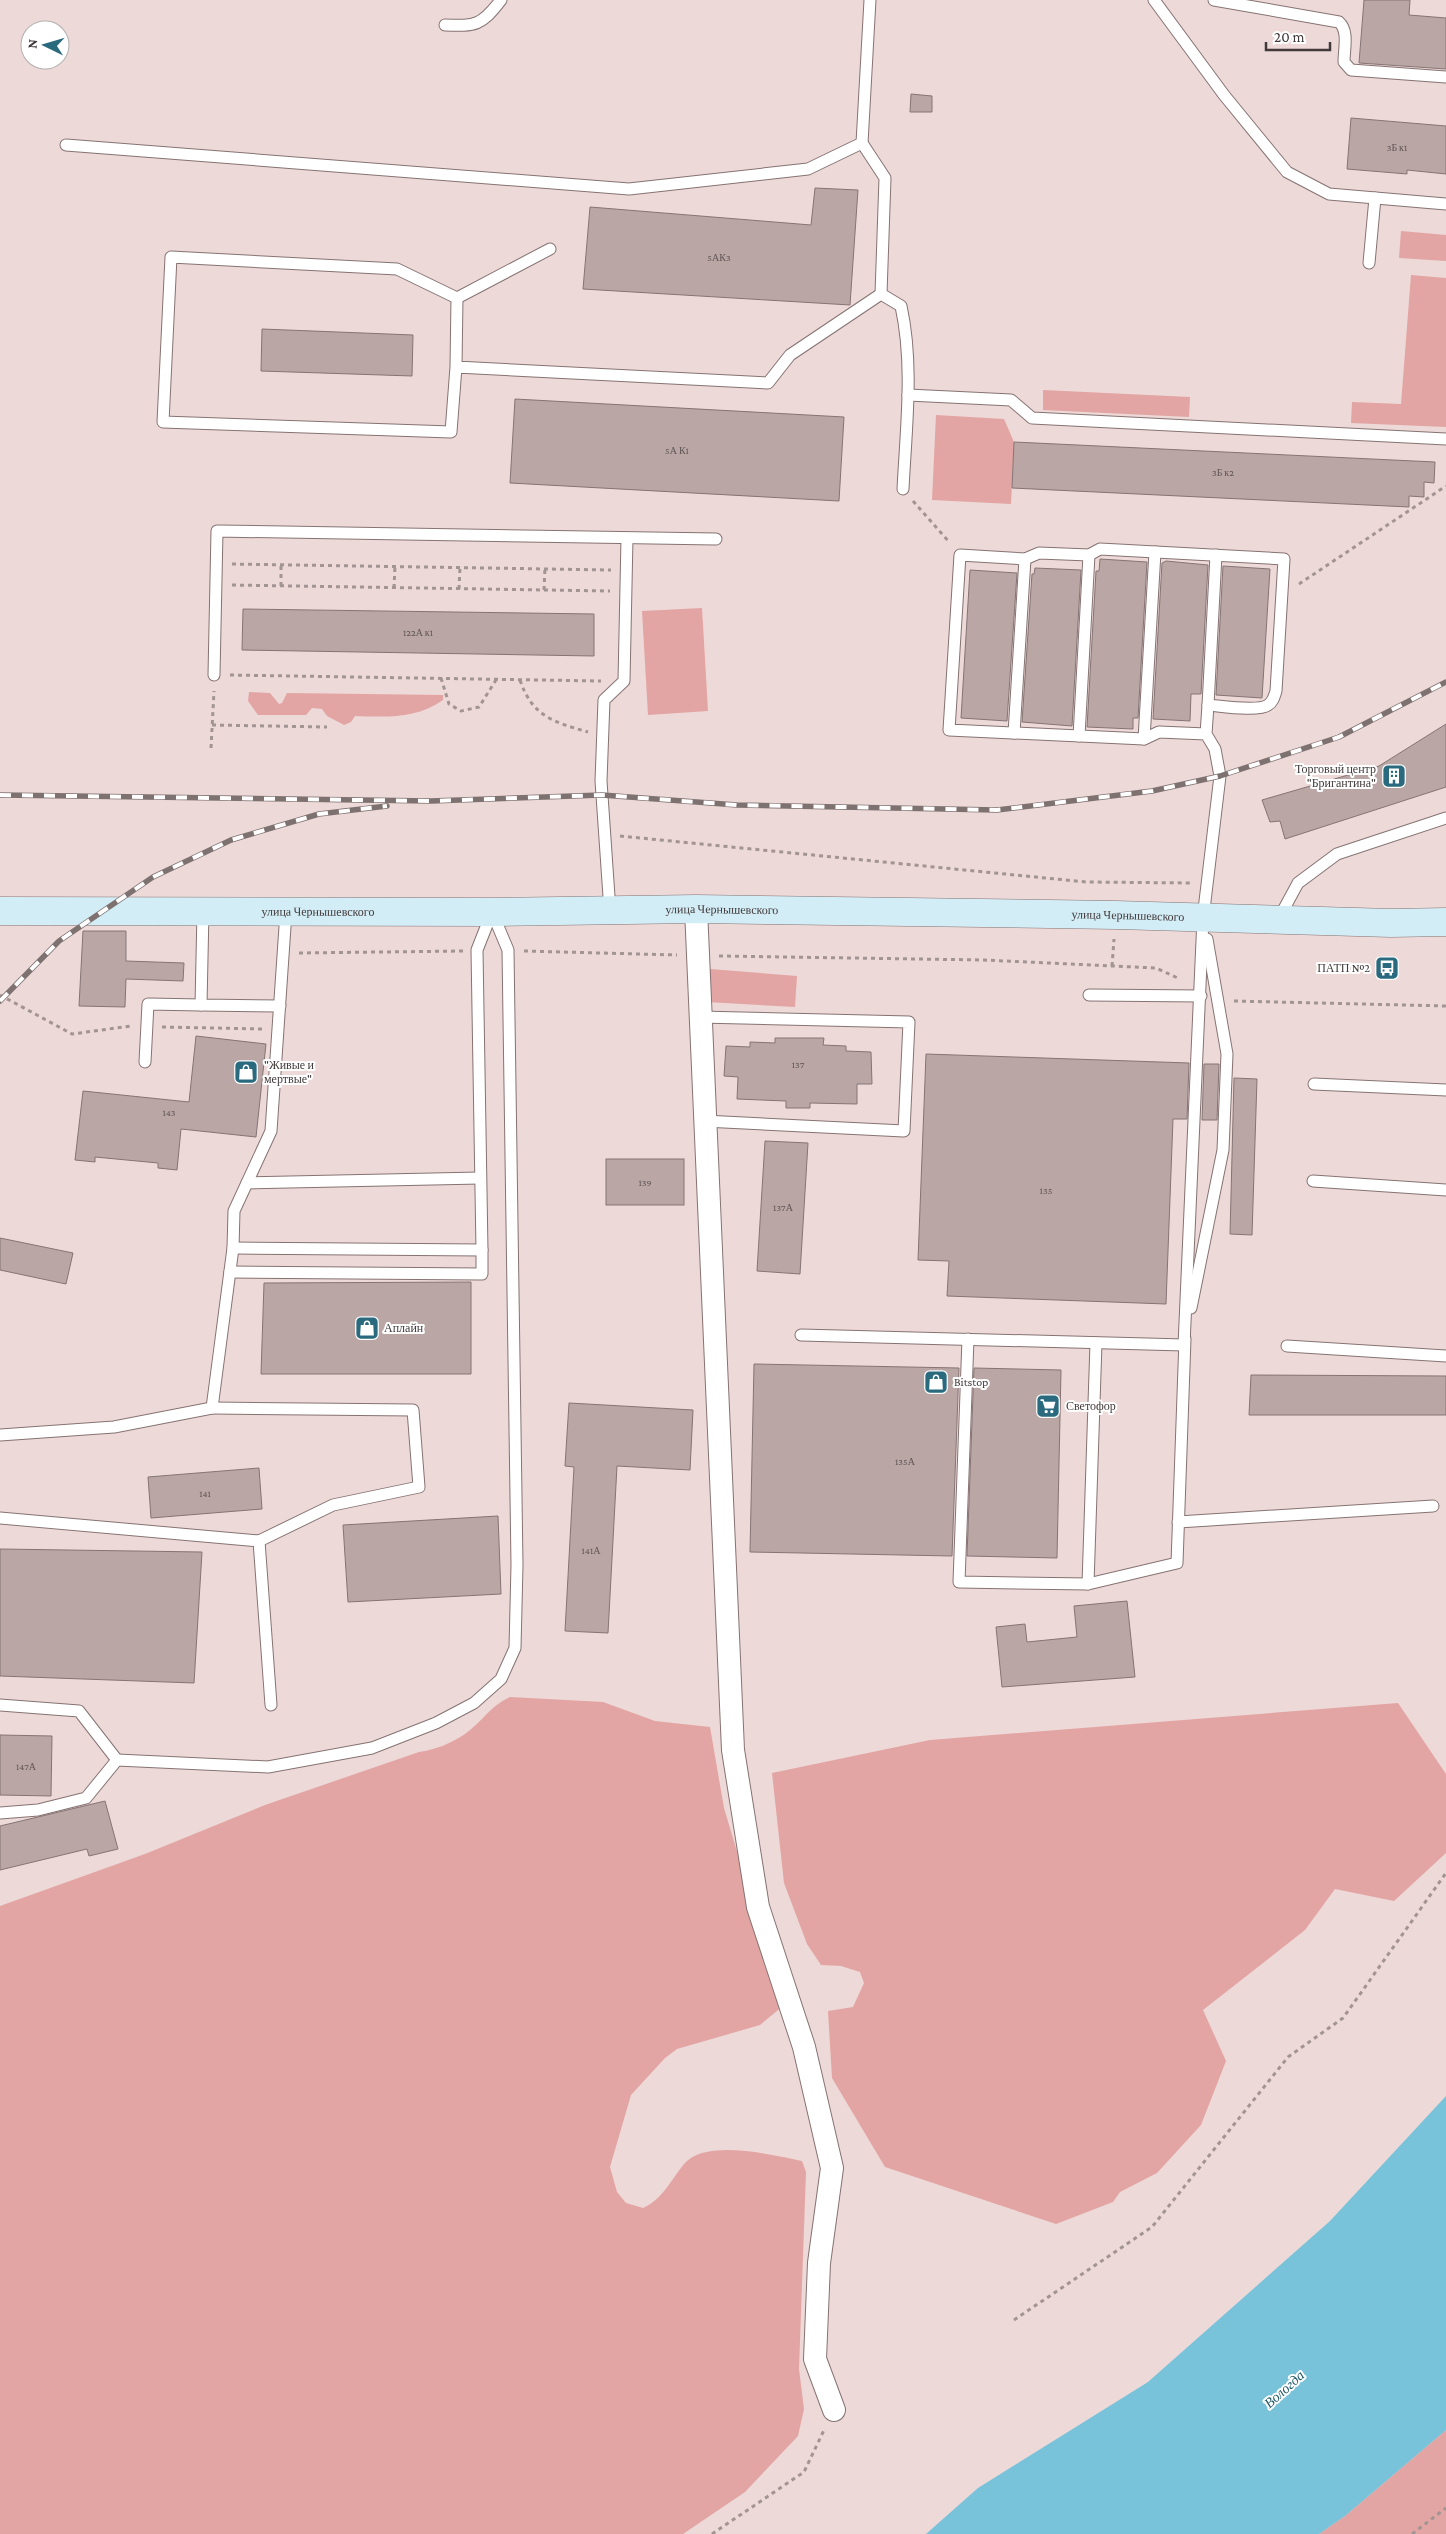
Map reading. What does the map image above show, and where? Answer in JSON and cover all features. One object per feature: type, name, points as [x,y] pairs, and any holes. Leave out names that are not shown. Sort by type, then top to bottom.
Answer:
[{"type":"main road","name":"улица Чернышевского","points":[[0,911],[492,912],[696,909],[1277,921],[1446,922]]},
{"type":"street","points":[[696,909],[699,1017],[733,1750],[758,1907],[804,2047],[832,2168],[819,2263],[815,2359],[834,2410]]},
{"type":"lane","points":[[445,25],[474,26],[493,11],[501,0]]},
{"type":"lane","points":[[870,0],[862,143],[885,178],[882,294]]},
{"type":"lane","points":[[1154,0],[1224,95],[1287,172],[1329,194],[1446,204]]},
{"type":"lane","points":[[1214,0],[1338,22],[1344,26],[1344,62],[1351,70],[1446,77]]},
{"type":"lane","points":[[66,145],[629,189],[808,170],[862,143]]},
{"type":"lane","points":[[1369,263],[1374,198]]},
{"type":"lane","points":[[457,298],[550,249]]},
{"type":"lane","points":[[171,257],[397,269],[457,298],[456,367],[451,432],[163,422],[171,257]]},
{"type":"lane","points":[[456,367],[768,383],[790,355],[882,294]]},
{"type":"lane","points":[[882,294],[901,306],[908,334],[908,396],[903,489]]},
{"type":"lane","points":[[908,396],[1010,400],[1032,418],[1446,438]]},
{"type":"lane","points":[[214,675],[217,531],[716,539]]},
{"type":"lane","points":[[610,911],[601,781],[604,700],[624,682],[627,538]]},
{"type":"lane","points":[[1206,734],[1159,732],[1144,739],[949,730],[960,555],[1025,559],[1039,552],[1089,555],[1100,549],[1284,559],[1276,691],[1273,701],[1268,706],[1258,708],[1208,706]]},
{"type":"lane","points":[[1144,739],[1155,552]]},
{"type":"lane","points":[[1079,736],[1089,555]]},
{"type":"lane","points":[[968,1339],[958,1582],[1088,1584],[1177,1562],[1184,1345],[1203,918],[1220,776],[1215,749],[1206,734],[1216,555]]},
{"type":"lane","points":[[1014,733],[1025,559]]},
{"type":"lane","points":[[1277,921],[1298,882],[1337,854],[1446,818]]},
{"type":"lane","points":[[201,1006],[203,911]]},
{"type":"lane","points":[[212,1408],[233,1248],[234,1211],[270,1131],[286,912]]},
{"type":"lane","points":[[0,1705],[79,1711],[117,1760],[268,1767],[372,1748],[436,1723],[474,1702],[501,1679],[515,1648],[516,1617],[508,950],[492,912]]},
{"type":"lane","points":[[230,1272],[482,1274],[477,950],[492,912]]},
{"type":"lane","points":[[1184,1345],[1223,1150],[1227,1054],[1203,918]]},
{"type":"lane","points":[[1089,995],[1201,992]]},
{"type":"lane","points":[[145,1062],[148,1004],[280,1006]]},
{"type":"lane","points":[[699,1017],[909,1022],[904,1131],[704,1121]]},
{"type":"lane","points":[[1314,1084],[1446,1090]]},
{"type":"lane","points":[[247,1183],[480,1178]]},
{"type":"lane","points":[[1313,1182],[1446,1190]]},
{"type":"lane","points":[[233,1248],[482,1250]]},
{"type":"lane","points":[[801,1334],[1184,1345]]},
{"type":"lane","points":[[1088,1584],[1096,1343]]},
{"type":"lane","points":[[1287,1346],[1446,1356]]},
{"type":"lane","points":[[0,1435],[114,1427],[212,1408],[413,1410],[419,1487],[333,1505],[259,1541],[0,1518]]},
{"type":"lane","points":[[1178,1522],[1433,1506]]},
{"type":"lane","points":[[259,1541],[271,1705]]},
{"type":"lane","points":[[0,1813],[38,1810],[86,1798],[117,1760]]},
{"type":"path","points":[[1282,595],[1446,486]]},
{"type":"path","points":[[903,489],[960,555]]},
{"type":"path","points":[[216,564],[626,570]]},
{"type":"path","points":[[281,565],[281,586]]},
{"type":"path","points":[[394,588],[395,566]]},
{"type":"path","points":[[459,589],[460,567]]},
{"type":"path","points":[[544,590],[545,568]]},
{"type":"path","points":[[216,585],[626,592]]},
{"type":"path","points":[[211,748],[214,675],[624,682]]},
{"type":"path","points":[[441,678],[449,704],[461,711],[479,707],[496,679]]},
{"type":"path","points":[[520,680],[525,695],[533,707],[545,716],[563,725],[603,736]]},
{"type":"path","points":[[212,725],[327,727]]},
{"type":"path","points":[[605,834],[1086,882],[1208,883]]},
{"type":"path","points":[[284,954],[477,950]]},
{"type":"path","points":[[508,950],[697,956],[984,960],[1156,968],[1201,992]]},
{"type":"path","points":[[1217,995],[1231,1001],[1446,1006]]},
{"type":"path","points":[[1014,2320],[1152,2227],[1288,2057],[1343,2018],[1446,1873]]},
{"type":"path","points":[[712,2534],[804,2472],[834,2410]]},
{"type":"path","points":[[1412,2534],[1446,2508]]},
{"type":"shaded area","points":[[1401,231],[1446,235],[1446,261],[1399,258]]},
{"type":"shaded area","points":[[1411,275],[1446,278],[1446,427],[1351,423],[1352,402],[1401,404]]},
{"type":"shaded area","points":[[1043,390],[1190,397],[1189,417],[1043,410]]},
{"type":"shaded area","points":[[936,415],[1004,419],[1014,442],[1011,504],[932,500]]},
{"type":"shaded area","points":[[702,608],[708,711],[648,715],[642,611]]},
{"type":"shaded area","points":[[249,692],[270,693],[279,704],[282,703],[287,693],[443,695],[443,700],[422,711],[401,716],[355,716],[351,722],[344,725],[327,716],[322,709],[312,708],[306,715],[258,715],[248,701]]},
{"type":"shaded area","points":[[710,969],[797,976],[795,1007],[707,1002]]},
{"type":"shaded area","points":[[510,1697],[603,1702],[655,1721],[710,1727],[724,1808],[783,2006],[760,2025],[677,2049],[665,2058],[631,2095],[610,2167],[617,2192],[626,2203],[643,2208],[661,2195],[684,2164],[694,2156],[707,2152],[740,2150],[802,2161],[806,2172],[799,2369],[804,2409],[798,2436],[745,2492],[683,2534],[0,2534],[0,1906],[145,1854],[265,1805],[419,1752],[443,1746],[465,1734],[497,1704]]},
{"type":"shaded area","points":[[1398,1703],[1446,1774],[1446,1853],[1394,1901],[1335,1889],[1305,1930],[1203,2010],[1226,2061],[1201,2125],[1157,2173],[1120,2192],[1113,2202],[1056,2224],[885,2167],[832,2078],[828,2011],[853,2007],[864,1983],[860,1972],[841,1966],[821,1965],[807,1944],[784,1883],[772,1773],[930,1740]]},
{"type":"shaded area","points":[[1446,2430],[1446,2534],[1319,2534],[1345,2516]]},
{"type":"water","name":"Вологда","points":[[1446,2096],[1446,2430],[1345,2516],[1319,2534],[926,2534],[978,2488],[1148,2382],[1330,2221]]},
{"type":"building","points":[[1364,0],[1410,0],[1409,15],[1446,18],[1446,69],[1359,63]]},
{"type":"building","points":[[911,94],[932,96],[932,112],[910,112]]},
{"type":"building","points":[[1351,118],[1446,126],[1446,174],[1407,170],[1407,174],[1347,169]]},
{"type":"building","points":[[815,188],[858,190],[850,305],[583,289],[590,207],[811,225]]},
{"type":"building","points":[[262,329],[413,335],[412,376],[261,371]]},
{"type":"building","points":[[515,399],[844,417],[839,501],[510,483]]},
{"type":"building","points":[[1014,442],[1435,462],[1434,483],[1424,482],[1424,497],[1409,496],[1409,507],[1012,488]]},
{"type":"building","points":[[1100,559],[1147,562],[1138,718],[1133,718],[1133,729],[1087,727],[1096,571],[1099,571]]},
{"type":"building","points":[[1166,561],[1208,565],[1201,694],[1191,694],[1190,721],[1153,719],[1162,563]]},
{"type":"building","points":[[1223,566],[1270,569],[1262,698],[1216,695]]},
{"type":"building","points":[[1035,568],[1081,570],[1072,726],[1022,722],[1032,574],[1034,574]]},
{"type":"building","points":[[970,570],[1017,573],[1007,721],[961,718]]},
{"type":"building","points":[[243,609],[594,614],[594,656],[242,650]]},
{"type":"building","name":"Торговый центр \"Бригантина\"","points":[[1446,724],[1446,787],[1285,839],[1280,821],[1270,822],[1262,800],[1379,766]]},
{"type":"building","points":[[83,931],[126,931],[126,961],[184,963],[183,981],[126,979],[125,1007],[79,1006]]},
{"type":"building","points":[[196,1036],[266,1044],[256,1137],[181,1129],[177,1170],[158,1168],[158,1163],[95,1157],[95,1162],[75,1160],[83,1091],[189,1102]]},
{"type":"building","points":[[775,1038],[824,1038],[823,1045],[846,1046],[846,1051],[871,1052],[872,1084],[857,1084],[857,1104],[810,1103],[810,1108],[786,1108],[786,1101],[737,1099],[738,1077],[724,1076],[726,1046],[750,1047],[750,1042],[775,1043]]},
{"type":"building","points":[[926,1054],[1189,1063],[1187,1119],[1173,1119],[1166,1304],[947,1296],[949,1261],[918,1260]]},
{"type":"building","points":[[1204,1064],[1219,1064],[1217,1120],[1202,1120]]},
{"type":"building","points":[[1234,1078],[1257,1079],[1252,1235],[1230,1234]]},
{"type":"building","points":[[765,1141],[808,1143],[800,1274],[757,1271]]},
{"type":"building","points":[[606,1159],[684,1159],[684,1205],[606,1205]]},
{"type":"building","points":[[0,1238],[73,1253],[66,1284],[0,1270]]},
{"type":"building","name":"Аплайн","points":[[471,1282],[471,1374],[261,1374],[264,1283]]},
{"type":"building","points":[[754,1364],[959,1368],[952,1556],[750,1552]]},
{"type":"building","points":[[974,1368],[1061,1370],[1057,1558],[967,1556]]},
{"type":"building","points":[[1251,1375],[1446,1376],[1446,1415],[1249,1415]]},
{"type":"building","points":[[569,1403],[693,1410],[690,1470],[617,1466],[608,1633],[565,1631],[574,1467],[565,1466]]},
{"type":"building","points":[[259,1468],[262,1509],[151,1518],[148,1477]]},
{"type":"building","points":[[498,1516],[501,1594],[348,1602],[343,1525]]},
{"type":"building","points":[[0,1549],[202,1552],[194,1683],[0,1676]]},
{"type":"building","points":[[1127,1601],[1135,1677],[1002,1687],[996,1627],[1025,1624],[1027,1642],[1077,1637],[1074,1606]]},
{"type":"building","points":[[0,1735],[52,1736],[51,1796],[0,1795]]},
{"type":"building","points":[[105,1801],[118,1849],[89,1856],[87,1849],[0,1870],[0,1826]]},
{"type":"railway","points":[[0,795],[431,801],[602,795],[737,805],[997,810],[1152,791],[1220,776],[1339,737],[1446,682]]},
{"type":"railway","points":[[0,1001],[59,941],[153,877],[231,840],[319,814],[387,806]]},
{"type":"place","name":"Торговый центр \"Бригантина\"","points":[[1394,776]]},
{"type":"place","name":"ПАТП №2","points":[[1387,968]]},
{"type":"place","name":"\"Живые и мертвые\"","points":[[246,1072]]},
{"type":"place","name":"Аплайн","points":[[367,1328]]},
{"type":"place","name":"Bitstop","points":[[936,1382]]},
{"type":"place","name":"Светофор","points":[[1048,1406]]}]
